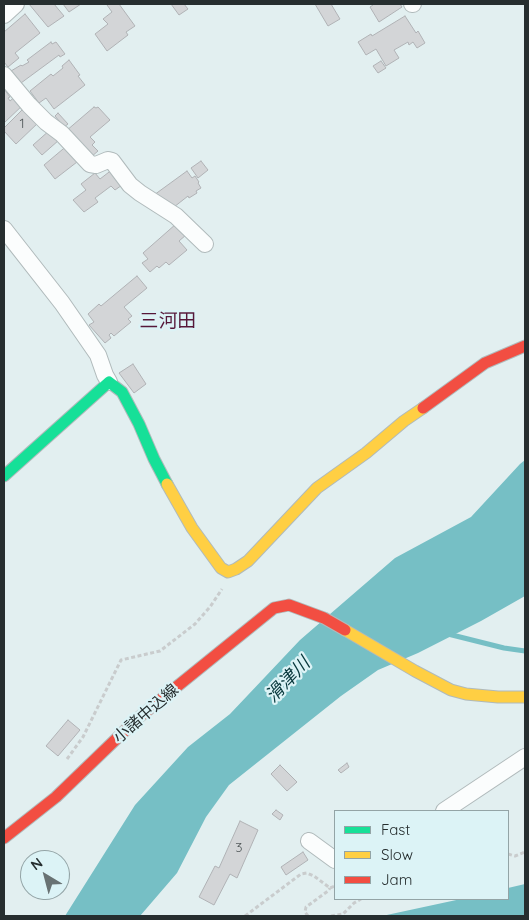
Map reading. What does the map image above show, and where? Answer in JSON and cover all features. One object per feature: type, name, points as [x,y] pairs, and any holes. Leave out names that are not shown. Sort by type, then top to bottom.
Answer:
[{"type":"street","points":[[4,15],[16,4]]},
{"type":"street","points":[[4,75],[29,105],[46,122],[62,134],[90,164],[96,165],[108,160],[112,161],[130,185],[140,194],[176,216],[205,244]]},
{"type":"street","points":[[4,230],[62,303],[98,355],[109,382],[122,392],[160,470],[192,528],[221,568],[228,572],[236,569],[266,544],[304,500],[317,488],[366,453],[404,421],[485,363],[525,346]]},
{"type":"street","points":[[4,476],[109,382]]},
{"type":"street","name":"小諸中込線","points":[[4,838],[56,797],[138,718],[267,613],[281,606],[289,605],[324,618],[415,671],[452,690],[466,694],[525,697]]},
{"type":"street","points":[[446,810],[525,757]]},
{"type":"street","points":[[309,841],[334,859]]},
{"type":"path","points":[[65,762],[82,737],[121,660],[160,651],[195,624],[210,607],[226,582],[228,572]]},
{"type":"path","points":[[509,854],[515,856],[525,852]]},
{"type":"path","points":[[245,916],[301,874],[307,873],[314,876],[330,888]]},
{"type":"path","points":[[308,916],[305,912],[306,906],[334,886]]},
{"type":"path","points":[[331,916],[342,914],[359,900]]},
{"type":"water","name":"滑津川","points":[[525,460],[525,596],[418,653],[378,670],[341,696],[229,785],[206,817],[177,873],[140,916],[65,916],[135,805],[188,747],[230,714],[300,640],[395,558],[471,517]]},
{"type":"water","points":[[525,884],[525,916],[382,916],[456,900],[509,900],[509,888]]},
{"type":"building","points":[[29,4],[54,4],[64,16],[48,27]]},
{"type":"building","points":[[63,4],[81,4],[69,12]]},
{"type":"building","points":[[108,4],[119,4],[135,26],[126,32],[128,35],[107,51],[95,34],[108,24],[103,19],[112,12]]},
{"type":"building","points":[[171,4],[184,4],[188,9],[179,15]]},
{"type":"building","points":[[315,4],[331,4],[340,19],[328,26]]},
{"type":"building","points":[[372,4],[400,4],[402,7],[379,22],[370,7]]},
{"type":"building","points":[[25,14],[40,33],[15,53],[19,58],[8,67],[4,62],[4,32]]},
{"type":"building","points":[[405,16],[416,33],[418,31],[425,43],[417,48],[413,42],[409,45],[408,42],[394,50],[399,58],[386,66],[376,49],[366,55],[358,42],[371,34],[372,36]]},
{"type":"building","points":[[51,42],[52,44],[56,42],[65,54],[60,57],[59,55],[21,83],[11,71],[29,62],[27,60]]},
{"type":"building","points":[[69,60],[85,85],[54,109],[46,98],[39,103],[30,91],[51,74],[53,76]]},
{"type":"building","points":[[381,61],[386,68],[378,73],[373,66]]},
{"type":"building","points":[[4,89],[10,97],[8,98],[10,101],[17,95],[25,103],[4,123]]},
{"type":"building","points":[[26,106],[40,121],[16,144],[4,131],[4,128]]},
{"type":"building","points":[[94,107],[98,107],[110,120],[90,137],[95,142],[92,145],[98,151],[91,157],[66,131]]},
{"type":"building","points":[[58,113],[68,124],[64,127],[55,116]]},
{"type":"building","points":[[50,130],[59,140],[42,155],[33,145]]},
{"type":"building","points":[[69,144],[77,162],[55,179],[44,165]]},
{"type":"building","points":[[201,161],[208,170],[198,178],[191,168]]},
{"type":"building","points":[[113,169],[125,183],[115,190],[111,186],[95,198],[98,202],[84,212],[73,200],[86,190],[81,184],[95,173],[100,179]]},
{"type":"building","points":[[187,171],[192,178],[195,176],[199,182],[201,188],[196,191],[197,193],[189,198],[188,196],[174,207],[154,195]]},
{"type":"building","points":[[176,224],[186,235],[179,241],[187,250],[169,265],[166,262],[150,272],[142,263],[148,259],[143,253]]},
{"type":"building","points":[[137,276],[147,288],[124,307],[132,316],[128,319],[131,322],[114,336],[111,333],[109,335],[111,338],[105,343],[89,325],[94,322],[88,314],[99,304],[101,306]]},
{"type":"building","points":[[133,364],[146,384],[134,393],[119,373]]},
{"type":"building","points":[[68,720],[80,730],[58,756],[46,746]]},
{"type":"building","points":[[347,763],[349,767],[341,773],[338,770]]},
{"type":"building","points":[[280,765],[297,782],[287,791],[271,774]]},
{"type":"building","points":[[276,810],[283,815],[280,820],[272,814]]},
{"type":"building","points":[[240,821],[258,830],[237,878],[230,874],[214,905],[199,897],[215,866],[219,868]]},
{"type":"building","points":[[303,852],[308,860],[286,875],[281,867]]},
{"type":"waterway","points":[[448,634],[504,648],[525,651]]},
{"type":"traffic: fast","points":[[4,476],[109,382],[122,392],[167,484]]},
{"type":"traffic: slow","points":[[167,484],[192,528],[221,568],[228,572],[248,561],[317,488],[366,453],[404,421],[423,408]]},
{"type":"traffic: slow","points":[[345,630],[451,690],[466,694],[525,697]]},
{"type":"traffic: jam","points":[[423,408],[485,363],[525,346]]},
{"type":"traffic: jam","points":[[4,838],[56,797],[138,718],[274,608],[289,605],[324,618],[345,630]]},
{"type":"district","name":"三河田","points":[[168,321]]}]
